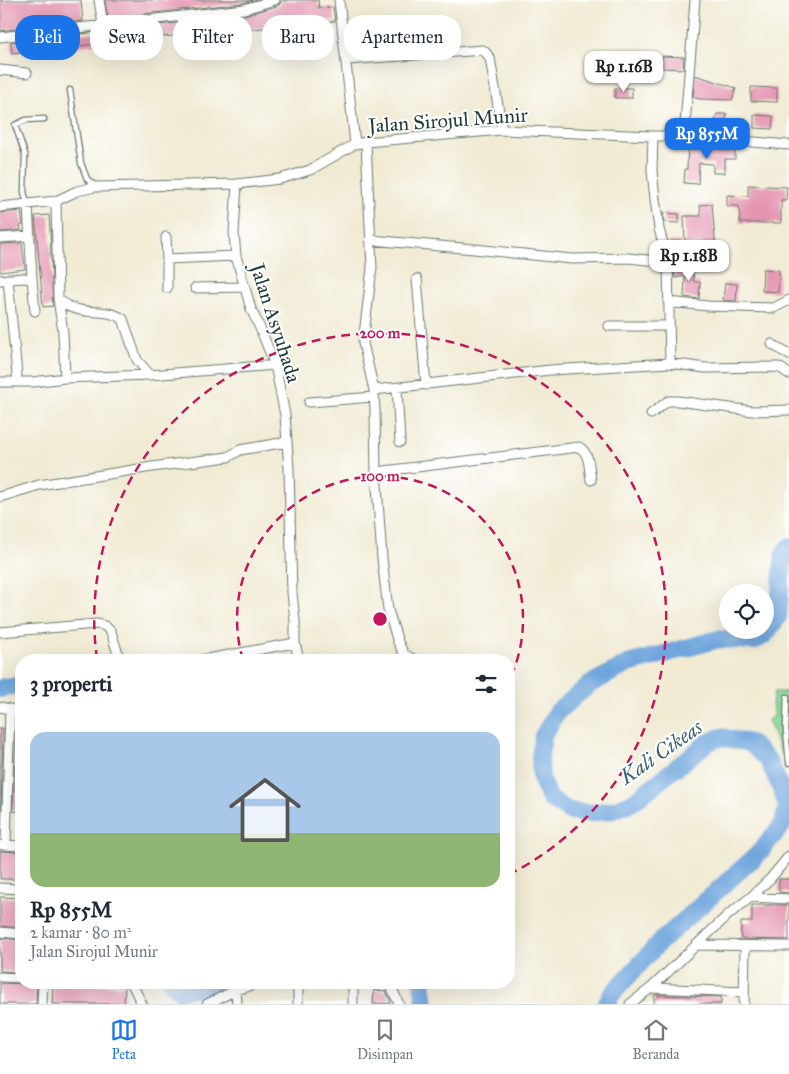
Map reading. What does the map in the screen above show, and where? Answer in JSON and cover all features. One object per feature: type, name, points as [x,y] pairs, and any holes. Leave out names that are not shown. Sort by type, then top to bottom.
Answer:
[{"type":"street","points":[[99,0],[101,15]]},
{"type":"street","points":[[163,16],[275,0]]},
{"type":"street","points":[[340,0],[344,34]]},
{"type":"street","points":[[684,136],[695,0]]},
{"type":"street","points":[[0,37],[90,27]]},
{"type":"street","points":[[461,52],[483,50],[490,58],[502,130]]},
{"type":"street","points":[[347,60],[355,144]]},
{"type":"street","points":[[0,70],[27,73]]},
{"type":"street","name":"Jalan Sirojul Munir","points":[[0,207],[56,201],[77,191],[95,187],[237,184],[280,179],[310,170],[355,144],[502,130],[684,136],[789,145]]},
{"type":"street","points":[[653,136],[652,171],[655,199],[659,229],[668,262],[670,363]]},
{"type":"street","points":[[366,142],[372,268],[363,343],[374,394],[376,472],[388,610],[398,642],[404,654]]},
{"type":"street","name":"Jalan Asyuhada","points":[[237,184],[234,233],[236,256],[251,309],[274,365],[286,415],[292,593],[295,643],[298,654]]},
{"type":"street","points":[[56,201],[58,299],[65,378]]},
{"type":"street","points":[[28,205],[35,311]]},
{"type":"street","points":[[0,238],[29,236]]},
{"type":"street","points":[[166,237],[167,288]]},
{"type":"street","points":[[371,240],[572,259],[628,258],[668,262]]},
{"type":"street","points":[[167,259],[236,256]]},
{"type":"street","points":[[16,375],[4,279],[32,279]]},
{"type":"street","points":[[417,279],[426,384]]},
{"type":"street","points":[[195,288],[244,287]]},
{"type":"street","points":[[58,299],[74,309],[112,314],[123,319],[137,360],[150,375]]},
{"type":"street","points":[[668,302],[708,306],[774,308],[789,300]]},
{"type":"street","points":[[609,326],[668,326]]},
{"type":"street","points":[[772,344],[789,355]]},
{"type":"street","points":[[309,402],[374,394],[397,388],[426,384],[550,370],[670,363],[705,368],[779,367],[789,374]]},
{"type":"street","points":[[0,382],[33,382],[65,378],[150,375],[274,365]]},
{"type":"street","points":[[397,388],[400,442]]},
{"type":"street","points":[[651,414],[668,401],[752,411],[789,410]]},
{"type":"street","points":[[0,497],[39,485],[228,457],[240,450],[286,442]]},
{"type":"street","points":[[376,472],[579,447],[586,453],[591,480]]},
{"type":"street","points":[[0,632],[97,624],[105,626],[110,632],[118,654]]},
{"type":"street","points":[[234,654],[295,643]]},
{"type":"street","points":[[0,707],[15,712]]},
{"type":"street","points":[[3,845],[10,709]]},
{"type":"street","points":[[631,1004],[770,879],[789,856]]},
{"type":"street","points":[[0,888],[15,889]]},
{"type":"street","points":[[751,896],[789,899]]},
{"type":"street","points":[[0,932],[15,933]]},
{"type":"street","points":[[696,945],[789,946]]},
{"type":"street","points":[[744,1004],[745,946]]},
{"type":"street","points":[[0,976],[15,977]]},
{"type":"street","points":[[651,988],[744,992]]},
{"type":"street","points":[[42,1004],[43,989]]},
{"type":"street","points":[[134,989],[142,1004]]},
{"type":"street","points":[[207,1004],[240,989]]},
{"type":"street","points":[[298,989],[298,1004]]},
{"type":"street","points":[[353,989],[353,1004]]},
{"type":"street","points":[[392,989],[400,1004]]},
{"type":"street","points":[[236,990],[236,1004]]},
{"type":"lane","points":[[70,90],[81,163],[87,179],[95,187]]},
{"type":"lane","points":[[28,205],[24,192],[25,154],[14,125],[26,120],[44,119]]},
{"type":"lane","points":[[787,697],[786,730],[789,763]]},
{"type":"green space","points":[[774,692],[789,692],[789,754],[781,754],[768,720],[774,716],[772,704]]},
{"type":"building","points":[[81,0],[83,21],[80,21],[80,15],[15,15],[15,29],[0,31],[0,1]]},
{"type":"building","points":[[105,0],[253,0],[243,3],[135,15],[108,15]]},
{"type":"building","points":[[318,0],[319,8],[333,7],[335,21],[334,15],[262,15],[262,28],[252,29],[252,15],[245,15],[277,6],[281,1]]},
{"type":"building","points":[[173,23],[173,36],[163,37],[163,24]]},
{"type":"building","points":[[90,33],[90,45],[80,46],[80,34]]},
{"type":"building","points":[[11,42],[15,42],[15,53],[12,53]]},
{"type":"building","points":[[662,56],[684,57],[683,69],[662,68]]},
{"type":"building","points":[[695,75],[736,88],[732,100],[699,99],[693,97]]},
{"type":"building","points":[[751,87],[777,88],[777,102],[751,101]]},
{"type":"building","points":[[615,88],[632,88],[632,98],[615,98]]},
{"type":"building","points":[[717,114],[727,114],[724,128],[714,125]]},
{"type":"building","points":[[754,115],[773,116],[772,129],[754,128]]},
{"type":"building","points":[[688,145],[735,147],[735,159],[725,159],[725,173],[713,173],[713,164],[699,163],[698,184],[684,183],[685,169],[687,169]]},
{"type":"building","points":[[748,185],[787,187],[786,200],[781,200],[781,223],[740,223],[739,206],[727,206],[727,195],[748,196]]},
{"type":"building","points":[[712,204],[717,262],[705,263],[703,243],[685,244],[684,216],[701,216],[700,205]]},
{"type":"building","points":[[21,211],[23,225],[20,226],[21,230],[0,232],[0,213]]},
{"type":"building","points":[[663,213],[679,214],[679,223],[664,222]]},
{"type":"building","points":[[49,215],[53,306],[43,307],[35,216]]},
{"type":"building","points":[[680,241],[681,249],[671,250],[669,242]]},
{"type":"building","points":[[22,243],[25,269],[0,272],[0,244]]},
{"type":"building","points":[[692,266],[694,282],[700,282],[699,299],[684,297],[685,276],[675,278],[674,269]]},
{"type":"building","points":[[763,269],[779,270],[778,292],[762,291]]},
{"type":"building","points":[[725,283],[737,284],[736,301],[723,300]]},
{"type":"building","points":[[0,728],[3,728],[1,810],[0,810]]},
{"type":"building","points":[[15,756],[15,811],[13,811]]},
{"type":"building","points":[[0,851],[15,852],[15,879],[0,879]]},
{"type":"building","points":[[779,879],[789,879],[789,893],[779,892]]},
{"type":"building","points":[[0,897],[15,898],[15,927],[0,926]]},
{"type":"building","points":[[752,905],[789,905],[789,940],[741,939],[741,922],[752,922]]},
{"type":"building","points":[[0,938],[15,939],[15,972],[0,971]]},
{"type":"building","points":[[0,983],[15,983],[15,989],[37,989],[36,1004],[0,1004]]},
{"type":"building","points":[[53,989],[125,989],[124,1004],[52,1004]]},
{"type":"building","points":[[374,990],[386,991],[390,1004],[373,1004]]},
{"type":"building","points":[[654,995],[721,997],[721,1004],[654,1004]]},
{"type":"waterway","name":"Kali Cikeas","points":[[606,1004],[612,994],[660,942],[758,854],[783,824],[787,806],[768,760],[750,743],[721,737],[707,743],[633,802],[613,810],[590,813],[569,811],[550,799],[541,778],[540,756],[543,736],[557,712],[590,684],[628,664],[719,639],[754,641],[764,636],[778,617],[784,553],[789,547]]},
{"type":"waterway","name":"Kali Cikeas","points":[[0,689],[15,686]]},
{"type":"waterway","name":"Kali Cikeas","points":[[178,989],[180,991],[189,989]]},
{"type":"waterway","name":"Kali Cikeas","points":[[423,989],[425,1004]]}]
